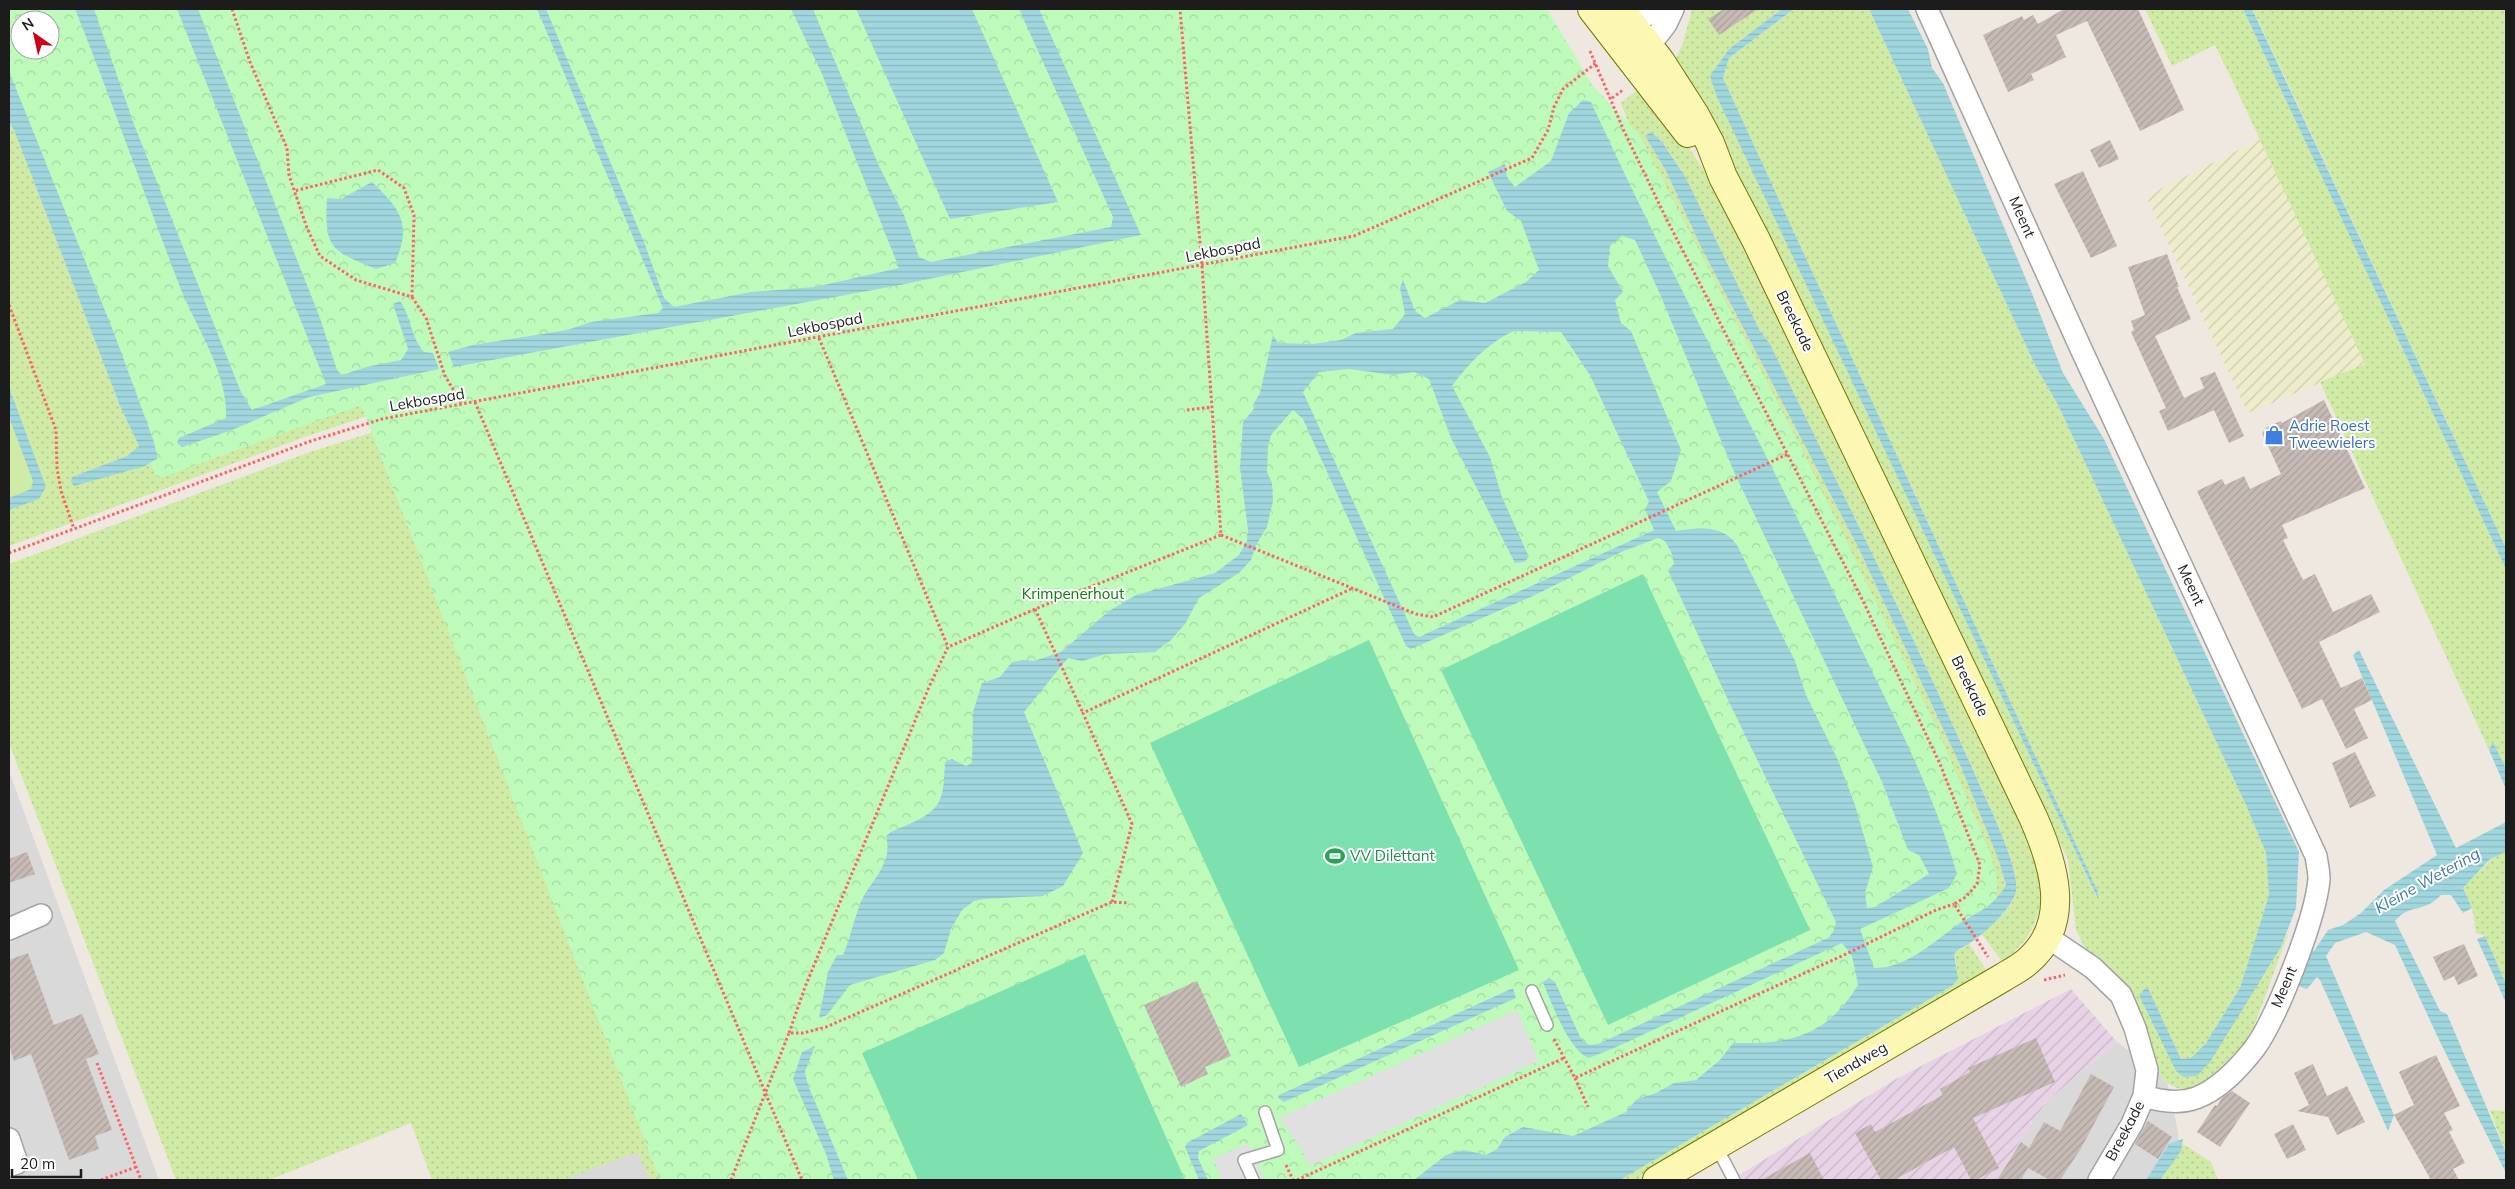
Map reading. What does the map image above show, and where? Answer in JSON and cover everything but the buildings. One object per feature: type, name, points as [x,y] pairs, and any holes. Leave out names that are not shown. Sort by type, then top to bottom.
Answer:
[{"type":"main road","name":"Breekade","points":[[1592,9],[1629,35],[1723,177],[1764,257],[2048,851],[2055,880],[2055,907],[2046,936]]},
{"type":"main road","name":"Tiendweg","points":[[1657,1180],[1721,1154],[1776,1110],[2002,978],[2028,961],[2046,936]]},
{"type":"street","points":[[1629,35],[1658,9]]},
{"type":"street","points":[[1629,35],[1666,24],[1673,9]]},
{"type":"street","name":"Meent","points":[[1927,9],[2082,351],[2316,856],[2319,878],[2306,933],[2275,1008],[2254,1048],[2226,1080],[2196,1098],[2162,1101],[2144,1096]]},
{"type":"street","points":[[9,929],[41,914]]},
{"type":"street","name":"Breekade","points":[[2046,936],[2093,968],[2121,995],[2135,1028],[2147,1070],[2144,1096],[2132,1124],[2099,1180]]},
{"type":"street","points":[[9,1139],[17,1163],[9,1166]]},
{"type":"lane","points":[[1532,991],[1547,1025]]},
{"type":"lane","points":[[1253,1180],[1244,1160],[1278,1150],[1265,1112]]},
{"type":"lane","points":[[1721,1154],[1734,1180]]},
{"type":"path","points":[[232,9],[250,62],[287,148],[289,175],[307,228],[320,256],[356,280],[412,297]]},
{"type":"path","points":[[1180,9],[1202,266],[1221,535]]},
{"type":"path","name":"Lekbospad","points":[[9,553],[311,441],[382,419],[1354,236],[1532,158],[1548,130],[1554,106],[1563,89],[1596,63],[1624,131],[1666,218],[1788,454]]},
{"type":"path","points":[[294,191],[378,170],[404,188],[414,215],[412,297],[426,318],[445,376],[462,404]]},
{"type":"path","points":[[9,305],[56,430],[57,468],[61,491],[74,529]]},
{"type":"path","points":[[819,338],[948,647]]},
{"type":"path","points":[[475,402],[802,1180]]},
{"type":"path","points":[[1187,410],[1211,407]]},
{"type":"path","points":[[731,1180],[766,1095],[805,987],[929,687],[948,647],[1035,609],[1221,535],[1239,544],[1416,614],[1433,617],[1788,454],[1863,601],[1940,764],[1980,865],[1977,884],[1966,897],[1954,904],[1936,910],[1844,955],[1575,1078]]},
{"type":"path","points":[[1083,713],[1352,588]]},
{"type":"path","points":[[1035,609],[1132,824],[1112,902]]},
{"type":"path","points":[[789,1033],[803,1033],[826,1027],[1112,902],[1129,904]]},
{"type":"path","points":[[1954,904],[1977,940]]},
{"type":"path","points":[[1547,1025],[1588,1107]]},
{"type":"path","points":[[1297,1180],[1564,1058]]},
{"type":"path","points":[[98,1062],[141,1180]]},
{"type":"path","points":[[101,1180],[136,1167]]},
{"type":"shaded area","points":[[9,771],[159,1180],[9,1180]]},
{"type":"shaded area","points":[[2071,989],[2117,1042],[2046,1102],[1995,1180],[1731,1180],[1896,1079]]},
{"type":"shaded area","points":[[1517,1010],[1539,1061],[1309,1166],[1302,1150],[1279,1118]]},
{"type":"shaded area","points":[[2117,1042],[2166,1077],[2178,1132],[2181,1180],[1995,1180],[2046,1102]]},
{"type":"shaded area","points":[[640,1129],[660,1180],[495,1180]]},
{"type":"shaded area","points":[[1248,1143],[1265,1180],[1222,1180],[1213,1159]]},
{"type":"green space","points":[[9,9],[11,9],[10,60],[33,60],[439,369],[373,414],[305,437],[9,546],[9,122],[14,130],[120,406],[139,446],[127,456],[72,477],[74,486],[157,460],[9,71]]},
{"type":"green space","name":"Krimpenerhout","points":[[9,9],[1547,9],[1593,86],[1639,134],[1802,450],[1938,731],[1990,853],[1997,879],[1997,909],[1916,976],[1566,1180],[660,1180],[361,405],[157,479],[14,109],[9,111]]},
{"type":"green space","points":[[1692,9],[1782,9],[1729,49],[1711,76],[2097,898],[2098,892],[1723,78],[1729,58],[1794,9],[1869,9],[2036,367],[2057,403],[2246,805],[2266,853],[2269,895],[2240,988],[2206,1043],[2191,1058],[2181,1059],[2147,986],[2139,995],[2184,1077],[2243,1005],[2269,967],[2291,926],[2250,1037],[2224,1068],[2200,1088],[2184,1090],[2163,1080],[2104,971],[2085,948],[2076,930],[2068,859],[1794,294],[1674,63],[1683,43]]},
{"type":"green space","points":[[2145,9],[2243,9],[2506,569],[2506,769],[2493,743],[2489,750],[2320,382],[2365,364],[2232,80],[2215,45],[2172,66]]},
{"type":"green space","points":[[2252,9],[2506,9],[2506,548],[2260,24]]},
{"type":"green space","points":[[1641,87],[1691,151],[1718,191],[2027,832],[2039,872],[2041,898],[2039,911],[2027,937],[2003,963],[1981,933],[2012,903],[2016,890],[2013,866],[2002,835],[1928,670],[1770,344],[1760,331],[1686,178],[1662,142],[1651,132],[1645,136],[1666,171],[1702,249],[1858,547],[1961,767],[1999,861],[2006,885],[1996,901],[1972,918],[1967,911],[1985,888],[1985,860],[1941,752],[1870,596],[1631,130],[1621,103]]},
{"type":"green space","points":[[2260,139],[2365,364],[2248,413],[2146,196]]},
{"type":"green space","points":[[9,379],[52,494],[9,510]]},
{"type":"green space","points":[[377,431],[707,1180],[650,1180],[637,1152],[563,1180],[432,1180],[411,1123],[269,1180],[176,1180],[9,743],[9,564],[310,452]]},
{"type":"green space","points":[[1643,574],[1810,930],[1608,1025],[1441,670]]},
{"type":"green space","name":"VV Dilettant","points":[[1369,640],[1519,970],[1299,1067],[1150,743]]},
{"type":"green space","points":[[2506,852],[2506,984],[2485,936],[2476,933],[2472,908],[2463,888],[2491,859]]},
{"type":"green space","points":[[1969,944],[1989,974],[1847,1061],[1641,1180],[1620,1180],[1952,986],[1957,969],[1954,953]]},
{"type":"green space","points":[[1085,954],[1185,1180],[918,1180],[862,1053]]},
{"type":"green space","points":[[2490,1110],[2506,1111],[2506,1153]]},
{"type":"green space","points":[[2183,1144],[2211,1162],[2218,1180],[2160,1180]]},
{"type":"water","points":[[75,9],[94,9],[135,127],[241,392],[252,410],[326,384],[177,9],[198,9],[320,318],[337,370],[342,375],[366,367],[401,360],[408,349],[393,304],[400,301],[420,346],[424,352],[433,353],[439,369],[309,397],[232,430],[182,447],[177,443],[179,438],[226,418],[222,384],[217,367],[180,287]]},
{"type":"water","points":[[537,9],[546,9],[644,242],[664,298],[674,307],[751,292],[815,287],[899,268],[822,74],[791,9],[813,9],[879,166],[904,215],[919,257],[931,262],[1111,227],[1113,217],[1019,9],[1039,9],[1141,235],[900,285],[454,367],[448,352],[473,345],[567,330],[591,322],[658,313],[663,308]]},
{"type":"water","points":[[856,9],[972,9],[1058,202],[950,219]]},
{"type":"water","points":[[1782,9],[1794,9],[1729,58],[1723,78],[2098,892],[2098,899],[1717,97],[1710,76],[1729,49]]},
{"type":"water","points":[[1869,9],[1908,9],[1928,49],[1932,68],[1943,83],[2031,291],[2063,373],[2104,439],[2299,852],[2296,908],[2281,947],[2210,1062],[2197,1076],[2184,1077],[2176,1071],[2139,995],[2147,986],[2181,1059],[2191,1058],[2206,1043],[2240,988],[2269,895],[2266,853],[2246,805],[2057,403],[2036,367]]},
{"type":"water","points":[[2243,9],[2252,9],[2506,548],[2506,569]]},
{"type":"water","points":[[9,71],[114,333],[153,439],[158,458],[145,466],[74,486],[71,482],[72,477],[127,456],[139,446],[120,406],[14,130],[9,122]]},
{"type":"water","points":[[1583,100],[1591,102],[1622,169],[1896,720],[1936,811],[1957,874],[1949,888],[1860,929],[1874,968],[1897,964],[1918,954],[1989,905],[2006,885],[1999,861],[1961,767],[1858,547],[1702,249],[1666,171],[1645,136],[1651,132],[1662,142],[1686,178],[1760,331],[1770,344],[1902,616],[1953,726],[2002,836],[2016,881],[2014,898],[2004,913],[1983,933],[1954,954],[1958,979],[1952,986],[1620,1180],[1414,1180],[1446,1155],[1464,1150],[1486,1155],[1497,1149],[1505,1137],[1523,1127],[1573,1136],[1626,1112],[1637,1099],[1656,1093],[1674,1083],[1696,1080],[1720,1060],[1733,1043],[1772,1042],[1805,1034],[1833,1016],[1858,985],[1852,956],[1842,943],[1589,1058],[1574,1046],[1562,1025],[1543,982],[1549,978],[1555,982],[1581,1039],[1589,1045],[1598,1044],[1828,938],[1833,932],[1836,922],[1728,700],[1668,570],[1674,564],[1672,554],[1665,541],[1658,538],[1621,552],[1533,596],[1411,649],[1406,646],[1303,419],[1293,410],[1271,435],[1268,447],[1267,472],[1272,483],[1273,501],[1267,527],[1256,545],[1251,560],[1239,573],[1199,598],[1185,624],[1171,640],[1155,652],[1106,654],[1082,661],[1068,658],[1024,712],[1083,853],[1063,886],[1043,896],[974,901],[962,910],[951,929],[944,953],[935,960],[850,985],[827,1015],[819,1018],[828,972],[837,955],[843,955],[863,898],[883,865],[888,847],[886,836],[928,814],[935,808],[942,794],[945,762],[952,759],[966,766],[972,763],[973,712],[982,683],[1000,677],[1012,662],[1034,661],[1061,652],[1109,611],[1136,595],[1215,573],[1239,555],[1247,541],[1248,530],[1240,468],[1243,422],[1254,409],[1253,405],[1260,393],[1273,335],[1278,343],[1313,344],[1341,340],[1356,333],[1393,329],[1405,314],[1400,288],[1403,280],[1415,311],[1425,318],[1460,300],[1485,303],[1526,282],[1539,270],[1521,221],[1507,211],[1488,172],[1505,164],[1507,177],[1515,187],[1551,161],[1569,113]],"holes":[[[1622,236],[1635,240],[1659,292],[1735,474],[1882,782],[1908,850],[1919,855],[1929,874],[1875,907],[1867,908],[1865,893],[1873,867],[1855,805],[1838,760],[1806,695],[1795,661],[1737,545],[1731,538],[1709,529],[1676,531],[1657,492],[1671,481],[1681,450],[1631,331],[1621,323],[1615,300],[1623,292],[1608,266],[1610,246]],[[1514,331],[1561,332],[1590,375],[1649,502],[1645,509],[1654,530],[1419,637],[1414,634],[1303,392],[1319,372],[1349,369],[1393,375],[1414,372],[1429,379],[1451,438],[1515,563],[1524,562],[1529,557],[1502,497],[1490,457],[1452,386],[1480,354],[1496,341]]]},
{"type":"water","points":[[372,182],[397,210],[403,228],[403,238],[395,263],[376,269],[349,257],[334,246],[329,238],[326,215],[327,198],[341,199]]},
{"type":"water","points":[[9,387],[46,487],[39,499],[9,510],[9,498],[31,489],[33,481],[9,417]]},
{"type":"water","name":"Kleine Wetering","points":[[2359,650],[2456,848],[2506,822],[2506,852],[2490,859],[2463,888],[2472,908],[2463,913],[2451,895],[2441,895],[2428,905],[2406,912],[2395,921],[2440,1011],[2447,1014],[2506,1153],[2506,1173],[2441,1044],[2395,945],[2366,932],[2335,943],[2326,956],[2394,1115],[2388,1131],[2320,980],[2317,977],[2307,989],[2298,986],[2295,982],[2308,950],[2314,951],[2328,930],[2343,925],[2361,913],[2384,890],[2437,855],[2353,655]]},
{"type":"water","points":[[2493,742],[2506,769],[2506,789],[2489,750]]},
{"type":"water","points":[[2485,936],[2506,984],[2506,1003],[2477,939]]},
{"type":"water","points":[[1513,988],[1516,998],[1284,1102],[1278,1098],[1279,1095]]},
{"type":"water","points":[[815,1046],[805,1072],[808,1085],[848,1180],[834,1180],[826,1154],[793,1079],[802,1052]]},
{"type":"water","points":[[1241,1114],[1248,1125],[1199,1151],[1198,1158],[1208,1180],[1199,1180],[1185,1147],[1187,1143]]},
{"type":"water","points":[[2183,1139],[2181,1151],[2160,1180],[2146,1180],[2169,1144]]},
{"type":"place","name":"Adrie Roest Tweewielers","points":[[2274,435]]},
{"type":"place","name":"VV Dilettant","points":[[1335,856]]}]
